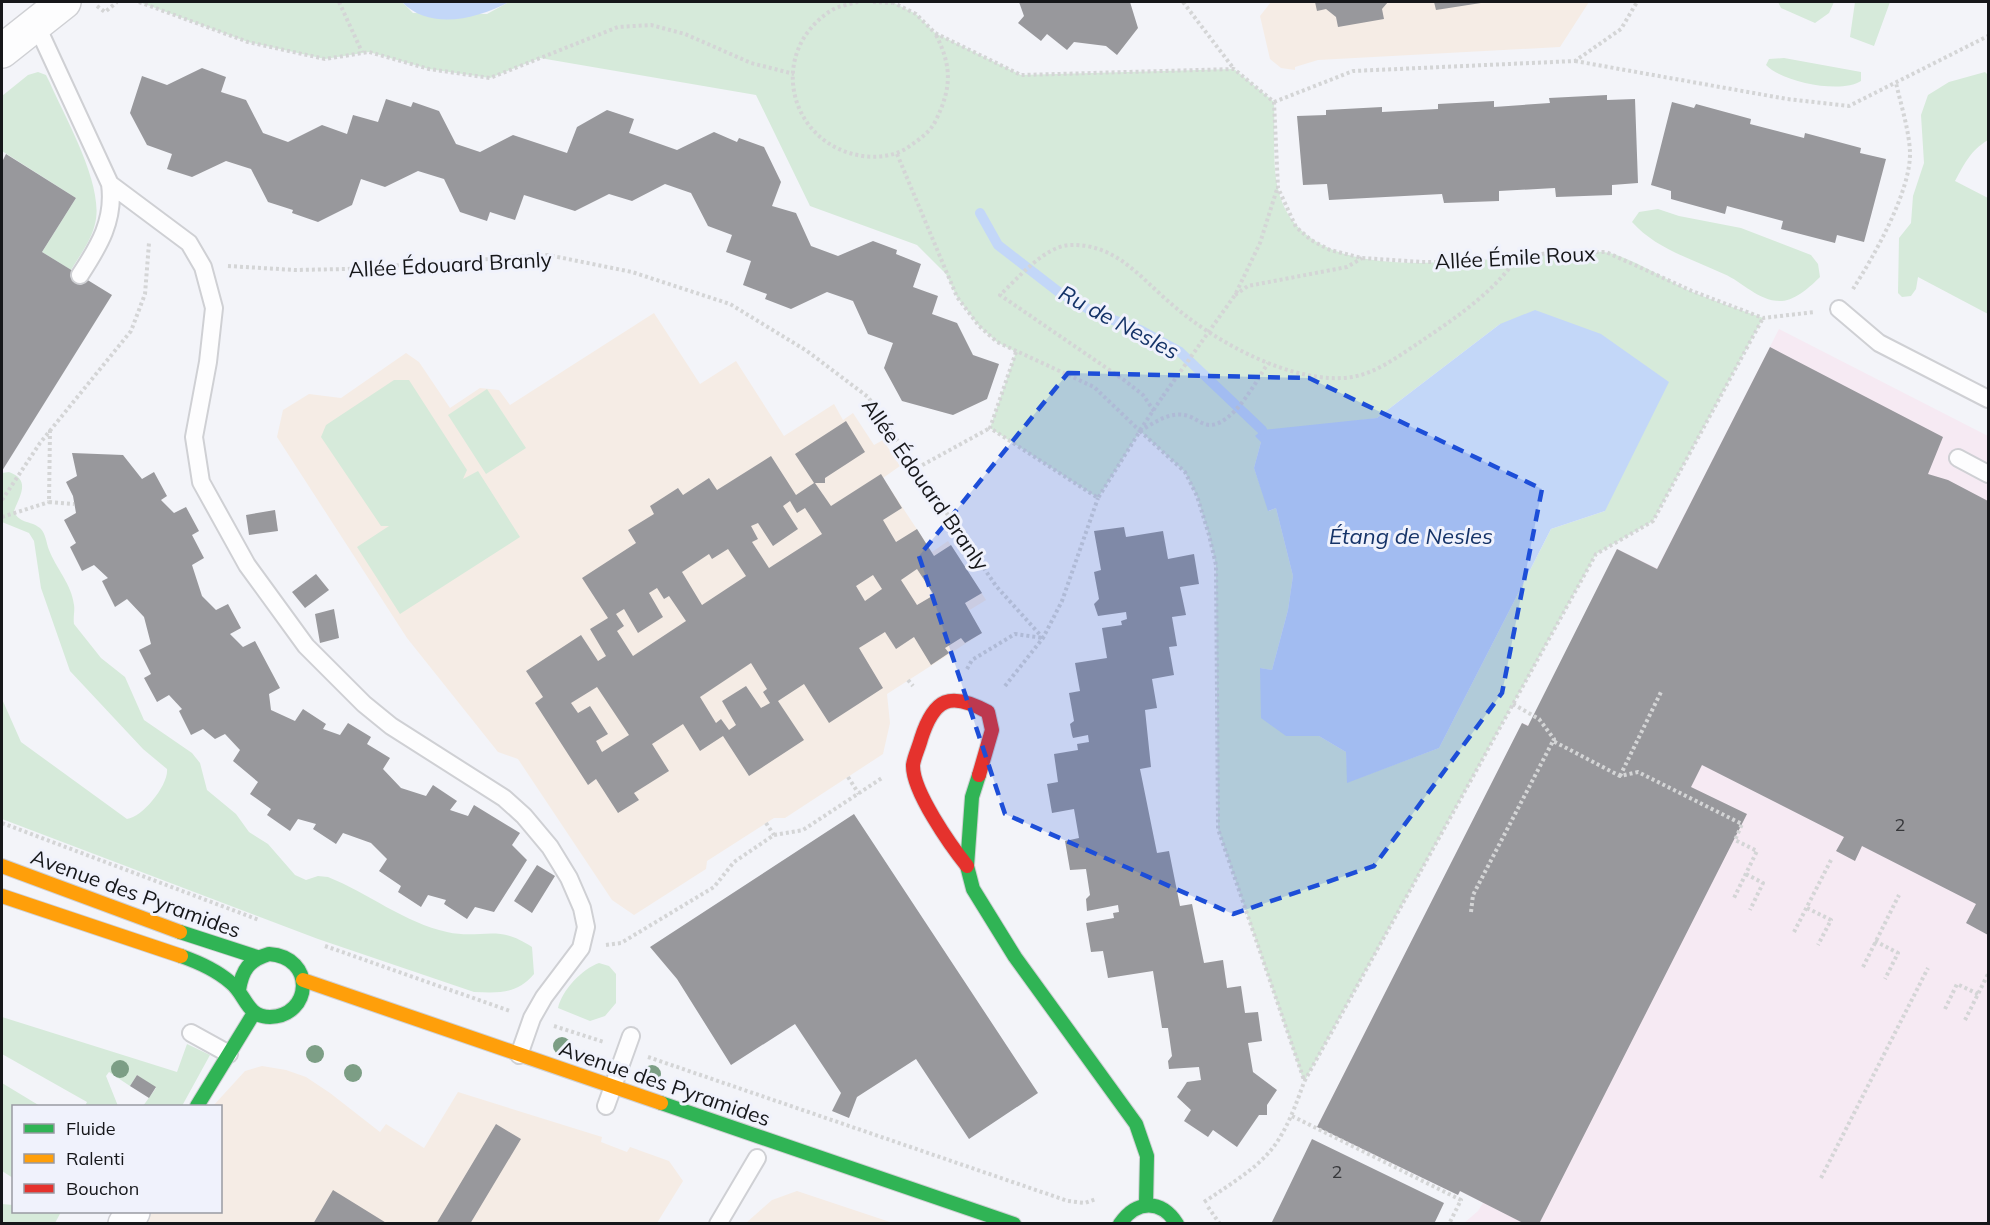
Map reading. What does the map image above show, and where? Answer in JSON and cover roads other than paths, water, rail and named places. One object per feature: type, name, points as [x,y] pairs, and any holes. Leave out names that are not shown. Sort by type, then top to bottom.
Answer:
[{"type":"main road","points":[[967,866],[949,844],[922,795],[914,766],[929,714],[949,700],[968,701],[988,712],[992,730],[972,797],[967,866],[973,890],[993,926],[1136,1124],[1147,1156],[1146,1204]]},
{"type":"main road","name":"Avenue des Pyramides","points":[[2,866],[226,949],[257,957],[277,954],[295,964],[303,980],[1014,1224]]},
{"type":"main road","name":"Avenue des Pyramides","points":[[2,896],[189,959],[211,969],[239,990]]},
{"type":"main road","name":"Avenue des Pyramides","points":[[254,1013],[242,999],[239,990],[242,972],[257,957]]},
{"type":"main road","points":[[198,1105],[254,1013],[263,1017],[282,1016],[303,1004],[303,980]]},
{"type":"main road","points":[[1120,1224],[1129,1210],[1146,1204],[1166,1209],[1177,1224]]},
{"type":"street","points":[[2,51],[64,2]]},
{"type":"lane","points":[[36,24],[110,184],[112,201],[110,217],[104,235],[80,275]]},
{"type":"lane","points":[[110,184],[189,243],[203,267],[214,308],[208,362],[194,437],[201,482],[247,565],[306,646],[364,704],[391,726],[504,798],[524,816],[550,847],[569,878],[582,908],[586,927],[581,948],[544,997],[532,1018],[519,1055]]},
{"type":"lane","points":[[1839,309],[1879,343],[1989,399]]},
{"type":"lane","points":[[1958,459],[1989,474]]},
{"type":"lane","points":[[191,1033],[229,1054]]},
{"type":"lane","points":[[606,1106],[631,1036]]},
{"type":"lane","points":[[718,1224],[757,1158]]},
{"type":"water","points":[[402,2],[509,2],[468,17],[440,19],[426,17],[413,11]]},
{"type":"water","name":"Étang de Nesles","points":[[1535,310],[1601,334],[1669,382],[1605,511],[1551,529],[1439,748],[1347,783],[1346,752],[1319,736],[1286,736],[1261,718],[1260,668],[1272,670],[1288,610],[1293,576],[1276,508],[1268,511],[1254,468],[1261,442],[1255,436],[1262,430],[1377,418],[1500,324]]},
{"type":"waterway","name":"Ru de Nesles","points":[[980,213],[998,245],[1060,293],[1097,314],[1140,330],[1180,352],[1262,430]]}]
